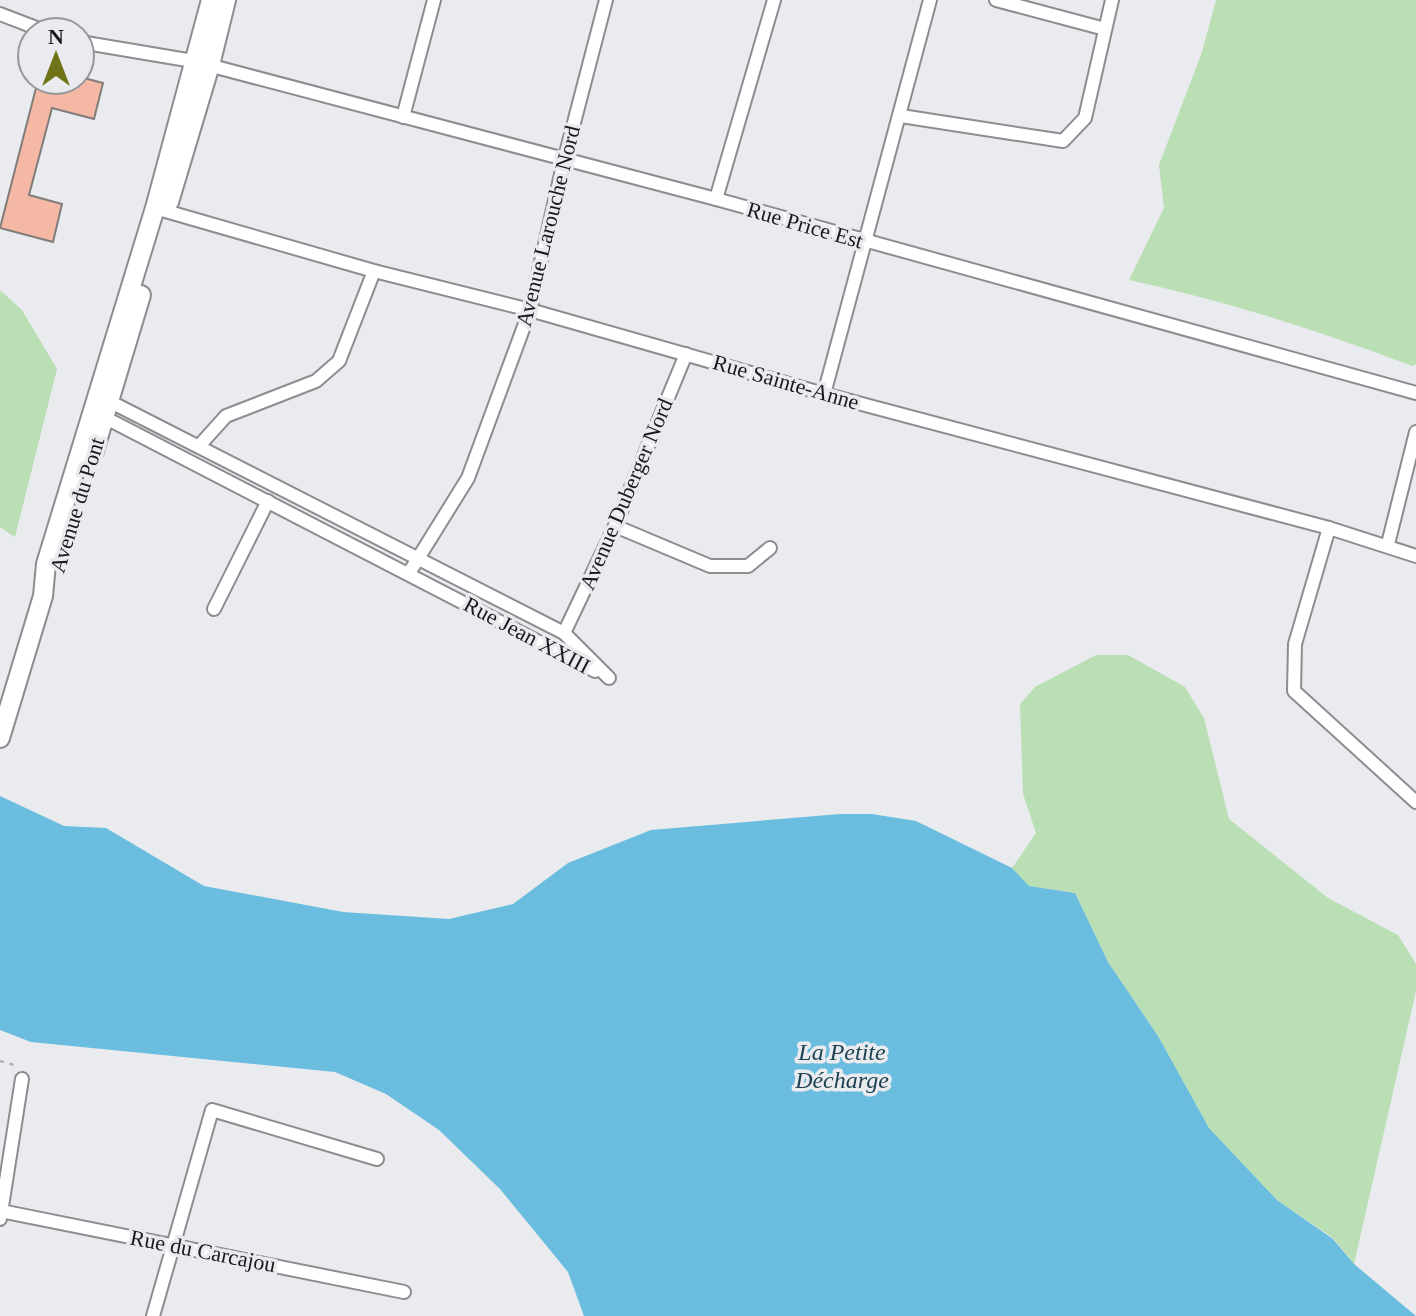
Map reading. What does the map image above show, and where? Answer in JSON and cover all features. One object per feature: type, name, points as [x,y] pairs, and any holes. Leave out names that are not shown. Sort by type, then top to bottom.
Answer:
[{"type":"main road","name":"Avenue du Pont","points":[[202,63],[211,0]]},
{"type":"main road","name":"Avenue du Pont","points":[[0,738],[43,596],[46,564],[101,406],[202,63],[226,0]]},
{"type":"street","points":[[403,117],[434,0]]},
{"type":"street","name":"Avenue Larouche Nord","points":[[409,573],[468,478],[530,310],[564,161],[606,0]]},
{"type":"street","points":[[716,199],[774,0]]},
{"type":"street","points":[[824,394],[868,243],[930,0]]},
{"type":"street","points":[[996,0],[1105,29]]},
{"type":"street","points":[[901,116],[1063,141],[1085,118],[1112,0]]},
{"type":"street","name":"Rue Price Est","points":[[96,45],[202,63],[716,199],[1416,393]]},
{"type":"street","name":"Rue Sainte-Anne","points":[[160,210],[374,271],[530,310],[824,394],[1388,544],[1416,556]]},
{"type":"street","points":[[199,446],[226,416],[316,381],[339,361],[374,271]]},
{"type":"street","name":"Avenue Duberger Nord","points":[[564,633],[615,526],[686,354]]},
{"type":"street","name":"Rue Jean XXIII","points":[[101,406],[199,446],[564,633],[609,678],[268,501],[101,406]]},
{"type":"street","points":[[1388,544],[1416,432]]},
{"type":"street","points":[[214,609],[268,501]]},
{"type":"street","points":[[615,526],[710,566],[748,566],[770,548]]},
{"type":"street","points":[[1329,528],[1295,644],[1294,691],[1416,802]]},
{"type":"street","points":[[0,1219],[22,1079]]},
{"type":"street","points":[[153,1316],[212,1110],[377,1159]]},
{"type":"street","name":"Rue du Carcajou","points":[[1,1211],[404,1292]]},
{"type":"path","points":[[0,1061],[20,1067],[22,1079]]},
{"type":"green space","points":[[1216,0],[1416,0],[1416,364],[1412,366],[1342,340],[1236,307],[1129,280],[1164,208],[1159,165],[1202,52]]},
{"type":"green space","points":[[0,290],[22,310],[57,369],[15,537],[0,527]]},
{"type":"green space","points":[[1096,655],[1128,655],[1185,687],[1204,718],[1229,819],[1328,898],[1398,935],[1416,964],[1416,991],[1354,1264],[1333,1238],[1277,1200],[1209,1128],[1158,1036],[1108,962],[1075,893],[1028,886],[1012,868],[1036,833],[1023,794],[1020,704],[1035,687]]},
{"type":"water","name":"La Petite Décharge","points":[[0,796],[64,826],[106,828],[204,886],[343,912],[449,919],[513,904],[568,863],[651,830],[840,814],[872,814],[916,821],[1012,868],[1029,886],[1075,893],[1108,962],[1158,1036],[1209,1128],[1277,1200],[1333,1239],[1354,1264],[1416,1316],[584,1316],[568,1272],[500,1189],[439,1130],[386,1094],[335,1072],[31,1042],[0,1030]]},
{"type":"building","points":[[96,81],[103,83],[94,119],[52,108],[29,195],[62,204],[53,242],[0,228],[34,96],[96,96]]}]
